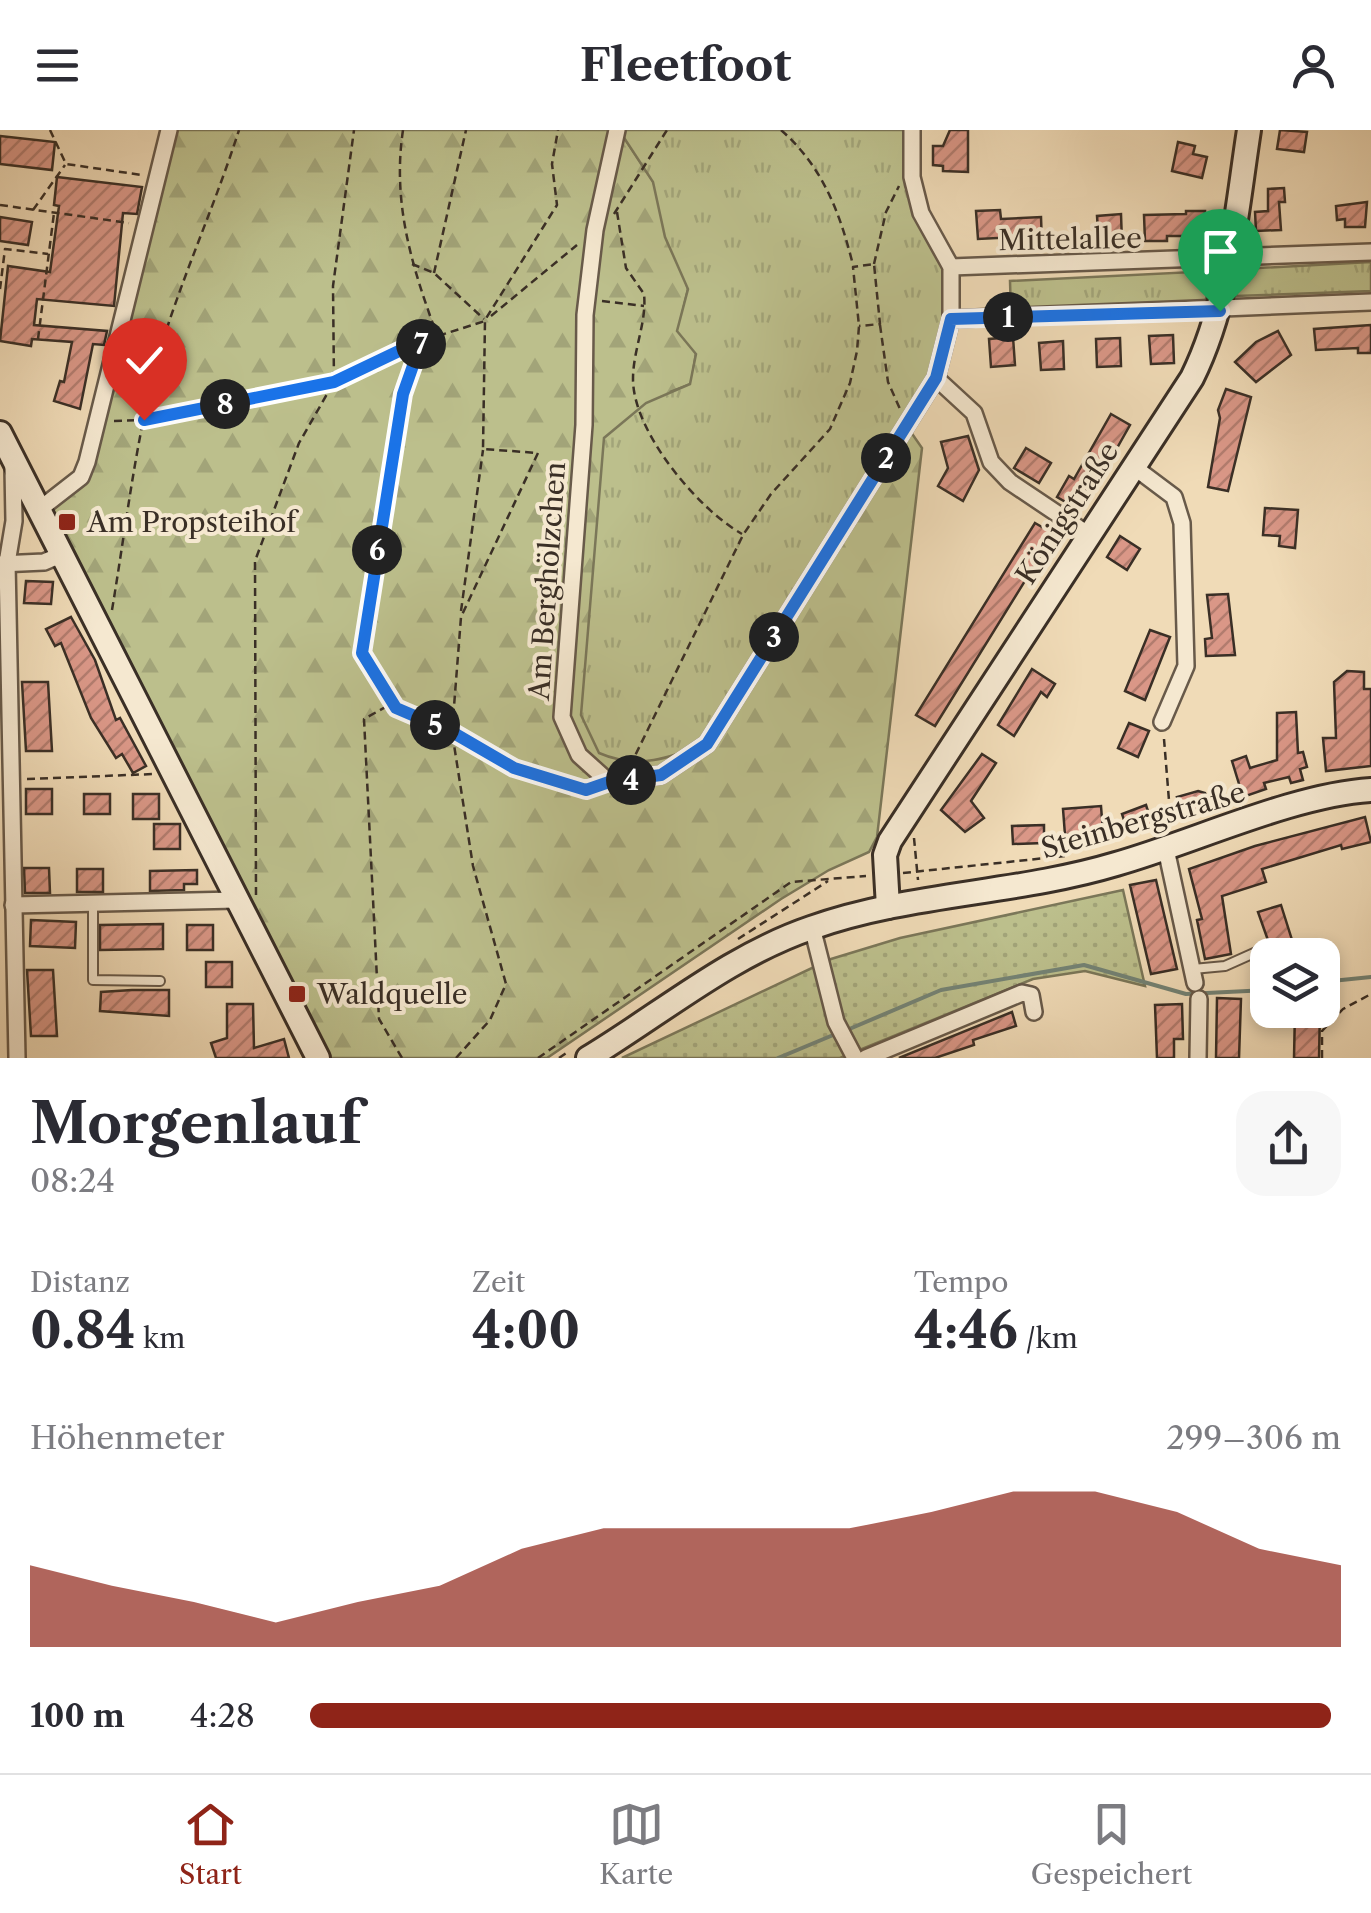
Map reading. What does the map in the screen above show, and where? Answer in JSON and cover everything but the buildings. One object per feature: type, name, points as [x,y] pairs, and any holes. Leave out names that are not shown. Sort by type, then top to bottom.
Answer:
[{"type":"street","points":[[40,509],[81,477],[169,130]]},
{"type":"street","name":"Am Berghölzchen","points":[[616,782],[578,755],[562,717],[584,424],[587,298],[595,230],[617,130]]},
{"type":"street","points":[[616,782],[661,775],[707,744],[936,378],[951,319],[951,267],[922,213],[912,177],[912,130]]},
{"type":"street","name":"Königstraße","points":[[888,907],[885,874],[890,841],[1192,378],[1220,311],[1249,130]]},
{"type":"street","name":"Mittelallee","points":[[951,267],[1371,252]]},
{"type":"street","points":[[951,319],[1371,302]]},
{"type":"street","points":[[936,378],[974,413],[990,462],[1010,482],[1089,535]]},
{"type":"street","points":[[0,433],[173,773],[246,901],[318,1058]]},
{"type":"street","points":[[12,455],[14,521],[4,564],[16,1058]]},
{"type":"street","points":[[1134,467],[1174,497],[1182,522],[1186,666],[1162,722]]},
{"type":"street","points":[[4,564],[44,562],[63,554]]},
{"type":"street","name":"Steinbergstraße","points":[[588,1058],[727,969],[812,927],[888,907],[1070,876],[1325,797],[1371,790]]},
{"type":"street","points":[[1166,849],[1196,984],[1198,1058]]},
{"type":"street","points":[[13,905],[246,901]]},
{"type":"street","points":[[812,927],[836,1022],[855,1058]]},
{"type":"street","points":[[866,1058],[1022,993],[1030,994],[1034,1012]]},
{"type":"lane","points":[[93,904],[93,980],[160,980]]},
{"type":"lane","points":[[1196,984],[1250,955]]},
{"type":"path","points":[[50,130],[66,164]]},
{"type":"path","points":[[112,613],[144,420],[168,326],[214,212],[239,130]]},
{"type":"path","points":[[246,901],[255,561],[299,444],[334,382],[333,286],[354,130]]},
{"type":"path","points":[[403,130],[396,174],[410,263],[437,336]]},
{"type":"path","points":[[434,273],[466,130]]},
{"type":"path","points":[[456,1058],[490,1020],[506,984],[473,866],[452,732],[460,617],[483,449],[485,320],[557,206],[552,164],[558,130]]},
{"type":"path","points":[[595,230],[617,212],[667,130]]},
{"type":"path","points":[[402,1058],[379,1019],[364,719],[388,705],[452,732],[514,768],[586,790],[616,782],[743,535],[771,494],[830,428],[850,383],[860,326],[853,267],[825,182],[781,130]]},
{"type":"path","points":[[66,164],[156,178]]},
{"type":"path","points":[[33,210],[46,185],[66,164]]},
{"type":"path","points":[[907,425],[888,382],[874,264],[886,212],[900,183],[912,177]]},
{"type":"path","points":[[0,204],[146,225]]},
{"type":"path","points":[[38,339],[54,212]]},
{"type":"path","points":[[617,212],[626,268],[638,280],[646,306],[634,348],[632,386],[653,436],[678,480],[715,519],[743,535]]},
{"type":"path","points":[[97,422],[144,420],[334,382],[422,340],[485,320],[577,245]]},
{"type":"path","points":[[0,289],[5,249],[49,254]]},
{"type":"path","points":[[410,263],[434,273],[485,320]]},
{"type":"path","points":[[853,267],[874,264]]},
{"type":"path","points":[[587,298],[646,306]]},
{"type":"path","points":[[860,326],[880,324]]},
{"type":"path","points":[[396,708],[362,653],[399,412],[422,340]]},
{"type":"path","points":[[460,617],[538,453],[483,449]]},
{"type":"path","points":[[1162,722],[1172,820],[1166,849]]},
{"type":"path","points":[[11,780],[173,773]]},
{"type":"path","points":[[538,1058],[791,882],[1071,856]]},
{"type":"path","points":[[1322,1058],[1322,1031],[1343,1009],[1371,994]]},
{"type":"green space","points":[[175,130],[619,130],[653,181],[688,289],[678,331],[696,353],[691,384],[670,392],[906,425],[922,448],[877,837],[869,852],[781,899],[547,1058],[323,1058],[43,508],[90,464]]},
{"type":"green space","points":[[619,130],[907,130],[905,186],[949,267],[950,319],[935,377],[707,743],[641,761],[599,753],[581,715],[604,438],[646,403],[690,384],[696,354],[677,331],[688,289],[665,237],[653,182]]},
{"type":"green space","points":[[1371,262],[1371,291],[1236,296],[1240,269]]},
{"type":"green space","points":[[1213,271],[1205,303],[1011,314],[1010,281]]},
{"type":"green space","points":[[1123,890],[1145,986],[1085,971],[1033,979],[840,1058],[622,1058],[831,959],[900,938]]},
{"type":"waterway","points":[[847,1030],[941,990],[1084,965],[1186,994],[1250,991]]},
{"type":"waterway","points":[[1340,980],[1371,977]]},
{"type":"waterway","points":[[778,1058],[838,1033]]},
{"type":"place","name":"Am Propsteihof","points":[[67,522]]},
{"type":"place","name":"Waldquelle","points":[[297,994]]},
{"type":"route","points":[[144,420],[334,382],[422,340],[403,394],[389,465],[362,653],[396,708],[452,732],[514,768],[586,790],[609,782],[661,775],[707,744],[936,378],[951,319],[1220,311]]}]
